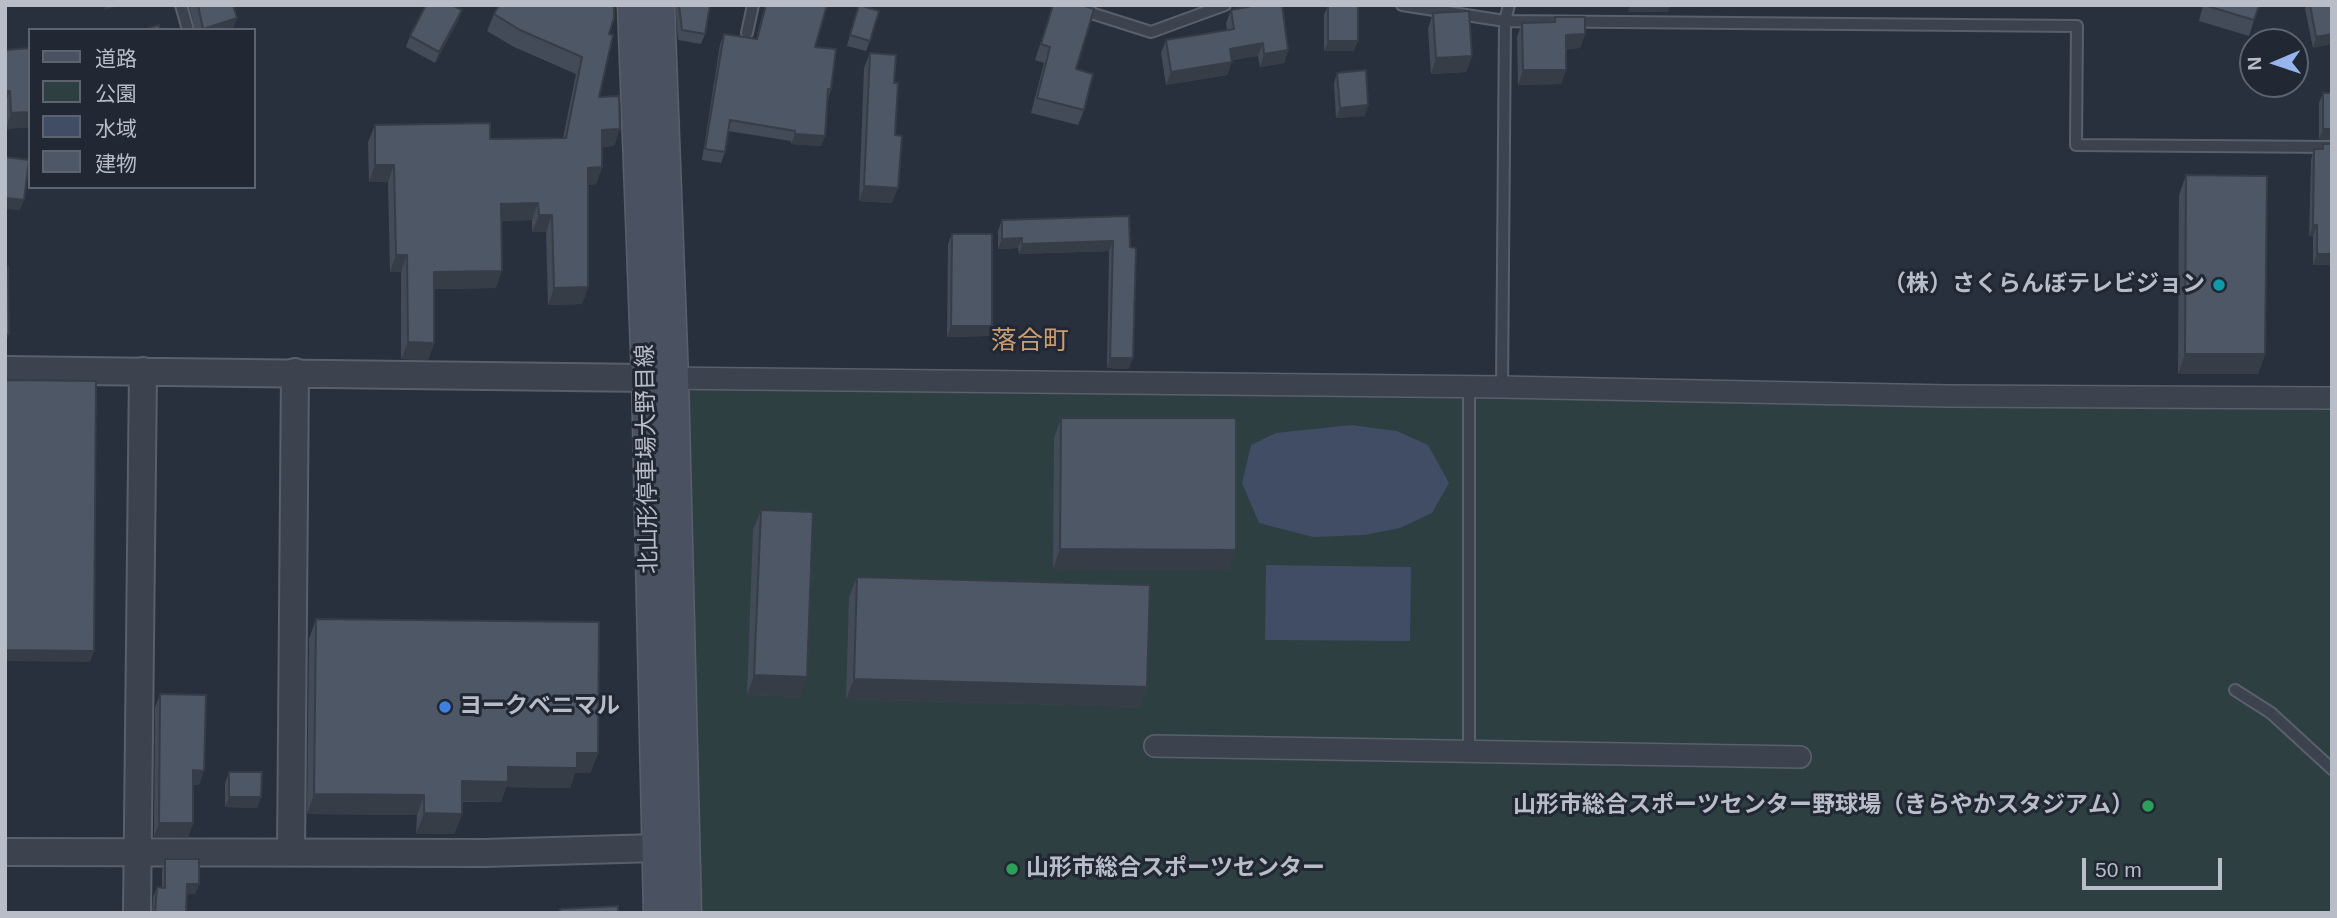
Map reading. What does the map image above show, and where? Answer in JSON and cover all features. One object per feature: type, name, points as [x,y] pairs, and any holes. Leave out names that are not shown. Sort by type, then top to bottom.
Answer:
[{"type":"main road","name":"北山形停車場大野目線","points":[[633,5],[660,378],[686,913]]},
{"type":"main road","name":"北山形停車場大野目線","points":[[659,5],[660,378],[656,848],[659,913]]},
{"type":"street","points":[[5,370],[1469,386],[1934,396],[2332,398]]},
{"type":"street","points":[[137,913],[143,371]]},
{"type":"street","points":[[291,852],[295,372]]},
{"type":"street","points":[[1155,746],[1800,757]]},
{"type":"street","points":[[5,852],[484,853],[656,848]]},
{"type":"lane","points":[[181,5],[187,28]]},
{"type":"lane","points":[[747,33],[753,5]]},
{"type":"lane","points":[[1066,5],[1151,32],[1225,5]]},
{"type":"lane","points":[[1402,5],[1505,20],[2077,26],[2076,145],[2332,147]]},
{"type":"lane","points":[[1502,387],[1505,20],[1509,5]]},
{"type":"lane","points":[[1469,386],[1469,751]]},
{"type":"lane","points":[[2235,690],[2272,713],[2332,769]]},
{"type":"green space","name":"山形市総合スポーツセンター","points":[[673,378],[2332,398],[2332,913],[686,913]]},
{"type":"water","points":[[1351,425],[1397,431],[1428,445],[1449,483],[1432,513],[1400,528],[1364,535],[1313,537],[1259,523],[1242,483],[1251,445],[1276,433]]},
{"type":"water","points":[[1266,565],[1411,567],[1410,641],[1265,640]]},
{"type":"building","points":[[198,5],[233,5],[237,18],[203,28]]},
{"type":"building","points":[[426,5],[452,5],[462,10],[439,52],[410,36]]},
{"type":"building","points":[[499,5],[614,5],[614,18],[609,34],[613,35],[599,97],[619,96],[620,129],[602,130],[602,167],[588,168],[588,287],[554,288],[552,215],[539,215],[538,203],[501,204],[502,271],[434,272],[434,343],[408,342],[407,255],[396,255],[394,165],[375,165],[375,125],[490,123],[490,139],[566,138],[582,57],[520,30],[494,14]]},
{"type":"building","points":[[679,5],[710,5],[705,34],[682,30]]},
{"type":"building","points":[[766,5],[827,5],[815,47],[836,49],[831,89],[828,89],[825,136],[795,134],[795,131],[730,120],[725,152],[705,149],[724,34],[757,39]]},
{"type":"building","points":[[859,5],[879,11],[870,41],[850,35]]},
{"type":"building","points":[[1053,5],[1081,5],[1094,9],[1076,69],[1093,74],[1084,110],[1037,98],[1050,47],[1041,44]]},
{"type":"building","points":[[1257,5],[1282,5],[1288,50],[1264,54],[1263,43],[1230,49],[1232,62],[1171,72],[1166,40],[1234,29],[1231,10]]},
{"type":"building","points":[[1328,5],[1358,5],[1358,41],[1328,41]]},
{"type":"building","points":[[2204,5],[2259,5],[2254,20]]},
{"type":"building","points":[[2310,5],[2332,5],[2332,34],[2316,37]]},
{"type":"building","points":[[1469,11],[1472,56],[1436,58],[1433,13]]},
{"type":"building","points":[[1555,17],[1585,17],[1585,34],[1566,35],[1566,70],[1523,70],[1522,23],[1555,22]]},
{"type":"building","points":[[28,48],[28,112],[11,113],[10,91],[5,91],[5,50]]},
{"type":"building","points":[[870,53],[896,55],[894,83],[898,83],[895,135],[902,136],[898,188],[864,186]]},
{"type":"building","points":[[1366,70],[1368,105],[1340,108],[1337,73]]},
{"type":"building","points":[[2323,93],[2332,93],[2332,129],[2323,129]]},
{"type":"building","points":[[2323,144],[2332,144],[2332,254],[2317,254],[2317,225],[2313,225],[2314,149],[2323,149]]},
{"type":"building","points":[[5,157],[28,160],[24,200],[5,198]]},
{"type":"building","name":"（株）さくらんぼテレビジョン","points":[[2186,175],[2267,176],[2265,354],[2185,354]]},
{"type":"building","points":[[1129,216],[1130,247],[1136,248],[1133,358],[1110,358],[1113,241],[1022,244],[1022,238],[1002,239],[1002,220]]},
{"type":"building","points":[[952,234],[992,234],[992,326],[951,326]]},
{"type":"building","points":[[5,266],[8,266],[9,334],[5,335]]},
{"type":"building","points":[[5,380],[96,381],[94,651],[5,650]]},
{"type":"building","points":[[1061,418],[1236,418],[1236,550],[1060,549]]},
{"type":"building","points":[[761,510],[813,512],[807,677],[754,675]]},
{"type":"building","points":[[857,577],[1150,585],[1147,687],[854,679]]},
{"type":"building","name":"ヨークベニマル","points":[[316,619],[599,622],[598,753],[577,753],[577,768],[508,767],[508,782],[462,781],[462,814],[424,813],[424,795],[314,794]]},
{"type":"building","points":[[160,694],[206,695],[204,771],[193,770],[193,823],[159,823]]},
{"type":"building","points":[[229,772],[262,772],[261,797],[229,797]]},
{"type":"building","points":[[165,859],[199,859],[199,884],[187,884],[186,913],[155,913],[157,887],[165,888]]},
{"type":"building","points":[[618,906],[618,913],[560,913],[560,909]]},
{"type":"place","name":"（株）さくらんぼテレビジョン","points":[[2219,285]]},
{"type":"place","name":"ヨークベニマル","points":[[445,707]]},
{"type":"place","name":"山形市総合スポーツセンター野球場（きらやかスタジアム）","points":[[2148,806]]},
{"type":"place","name":"山形市総合スポーツセンター","points":[[1012,869]]},
{"type":"district","name":"落合町","points":[[1030,342]]}]
